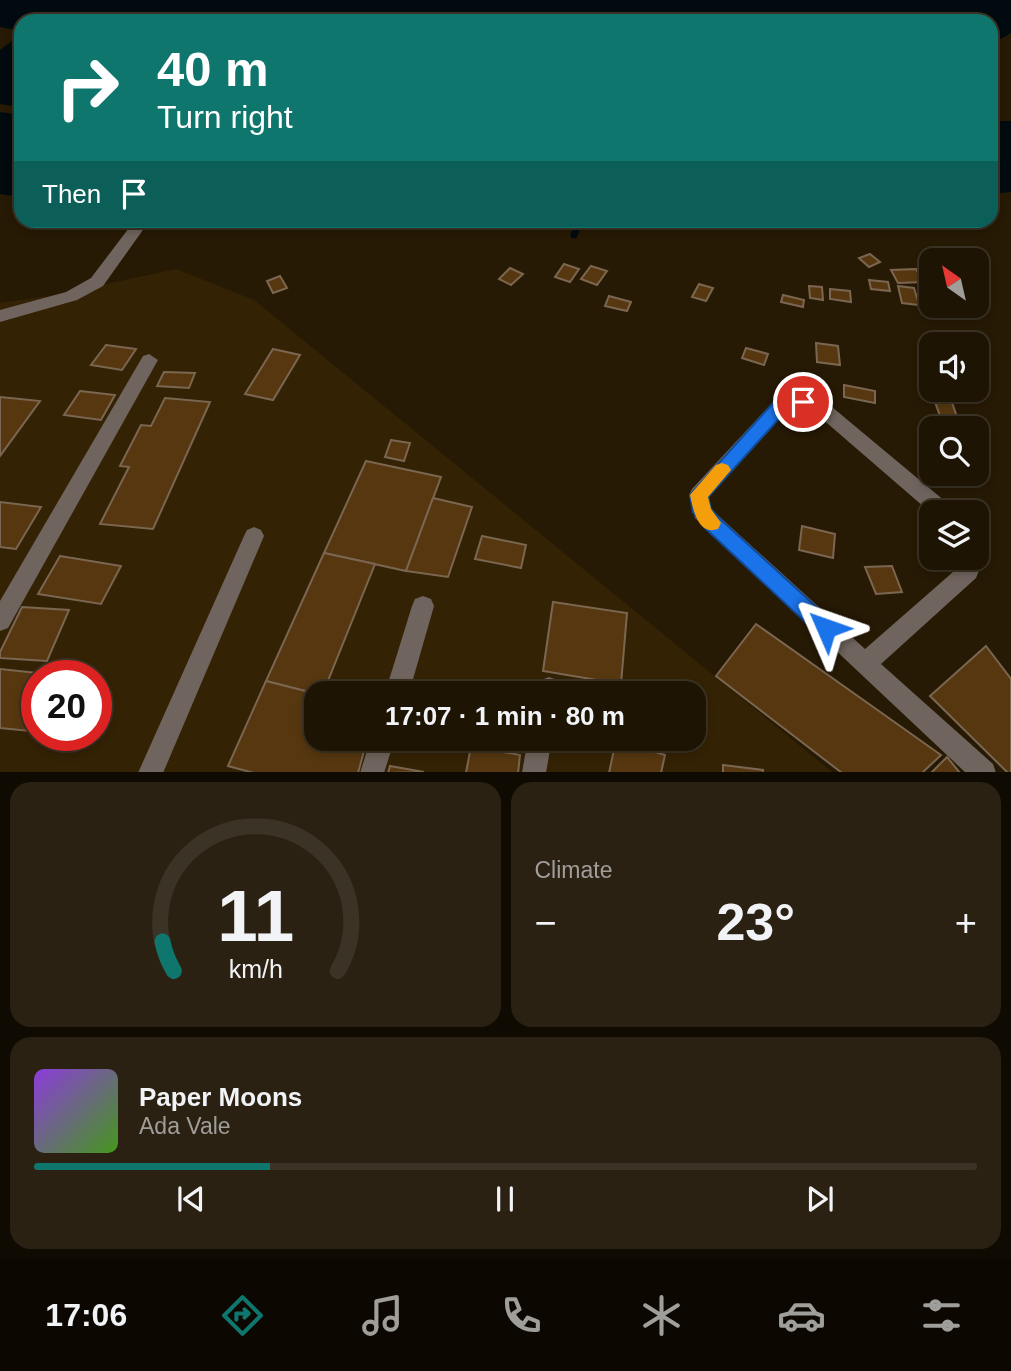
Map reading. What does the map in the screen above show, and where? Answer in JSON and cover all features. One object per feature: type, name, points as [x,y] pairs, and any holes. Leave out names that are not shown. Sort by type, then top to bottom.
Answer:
[{"type":"lane","points":[[0,316],[71,296],[97,282],[137,228]]},
{"type":"lane","points":[[0,621],[149,360]]},
{"type":"lane","points":[[930,500],[826,412],[803,402],[780,406],[699,495],[702,512],[711,523],[984,772]]},
{"type":"lane","points":[[150,772],[254,537]]},
{"type":"lane","points":[[864,664],[970,570]]},
{"type":"lane","points":[[401,681],[423,606]]},
{"type":"lane","points":[[372,772],[379,751]]},
{"type":"lane","points":[[534,772],[538,751]]},
{"type":"shaded area","points":[[0,0],[1011,0],[1011,33],[998,40],[998,14],[14,14],[14,30],[0,27]]},
{"type":"shaded area","points":[[14,41],[14,106],[0,104],[0,50]]},
{"type":"shaded area","points":[[0,112],[14,114],[14,196],[0,194]]},
{"type":"shaded area","points":[[998,121],[1011,121],[1011,192],[998,193]]},
{"type":"shaded area","points":[[176,269],[254,300],[832,772],[0,772],[0,303],[56,295]]},
{"type":"building","points":[[870,254],[880,262],[869,267],[859,258]]},
{"type":"building","points":[[564,264],[579,269],[570,282],[555,277]]},
{"type":"building","points":[[591,266],[607,271],[597,285],[581,279]]},
{"type":"building","points":[[510,268],[523,274],[511,285],[499,279]]},
{"type":"building","points":[[916,269],[919,282],[898,283],[891,270]]},
{"type":"building","points":[[280,276],[287,288],[273,293],[267,281]]},
{"type":"building","points":[[869,280],[888,282],[890,291],[871,289]]},
{"type":"building","points":[[699,284],[713,288],[706,301],[692,297]]},
{"type":"building","points":[[809,286],[822,287],[823,300],[810,298]]},
{"type":"building","points":[[898,286],[914,288],[919,305],[902,303]]},
{"type":"building","points":[[830,289],[850,291],[851,302],[830,299]]},
{"type":"building","points":[[783,295],[804,300],[803,307],[781,302]]},
{"type":"building","points":[[609,296],[631,302],[627,311],[605,306]]},
{"type":"building","points":[[816,343],[838,346],[840,365],[817,362]]},
{"type":"building","points":[[106,345],[136,349],[122,370],[91,365]]},
{"type":"building","points":[[746,348],[768,354],[764,365],[742,358]]},
{"type":"building","points":[[273,349],[300,355],[273,400],[245,394]]},
{"type":"building","points":[[164,372],[195,373],[189,388],[157,386]]},
{"type":"building","points":[[844,385],[875,391],[875,403],[844,397]]},
{"type":"building","points":[[80,391],[115,395],[101,420],[64,415]]},
{"type":"building","points":[[0,397],[40,401],[0,456]]},
{"type":"building","points":[[165,398],[210,402],[153,529],[100,524],[129,467],[120,466],[141,425],[151,426]]},
{"type":"building","points":[[935,402],[952,402],[957,416],[940,416]]},
{"type":"building","points":[[391,440],[410,443],[404,461],[385,457]]},
{"type":"building","points":[[366,461],[441,477],[406,571],[324,553]]},
{"type":"building","points":[[433,498],[472,507],[448,577],[406,571]]},
{"type":"building","points":[[0,502],[41,507],[16,549],[0,547]]},
{"type":"building","points":[[802,526],[835,534],[833,558],[799,550]]},
{"type":"building","points":[[482,536],[526,545],[521,568],[475,559]]},
{"type":"building","points":[[324,553],[375,564],[328,681],[304,681],[304,691],[266,681]]},
{"type":"building","points":[[60,556],[121,566],[101,604],[38,594]]},
{"type":"building","points":[[892,566],[902,592],[876,594],[865,567]]},
{"type":"building","points":[[553,602],[627,613],[621,681],[603,681],[543,671]]},
{"type":"building","points":[[22,607],[69,610],[47,660],[0,658],[0,652]]},
{"type":"building","points":[[756,624],[941,755],[923,772],[841,772],[716,676]]},
{"type":"building","points":[[986,646],[1011,679],[1011,772],[1007,772],[930,696]]},
{"type":"building","points":[[0,669],[21,671],[21,730],[0,728]]},
{"type":"building","points":[[266,681],[304,691],[304,751],[364,751],[358,772],[250,772],[228,766]]},
{"type":"building","points":[[470,751],[498,751],[520,755],[518,772],[466,772]]},
{"type":"building","points":[[614,751],[652,751],[665,755],[661,772],[609,772]]},
{"type":"building","points":[[947,757],[959,772],[932,772]]},
{"type":"building","points":[[723,765],[763,770],[763,772],[723,772]]},
{"type":"building","points":[[390,766],[424,772],[388,772]]},
{"type":"waterway","points":[[574,235],[577,228]]},
{"type":"slow traffic","points":[[712,523],[702,512],[699,495],[722,470]]},
{"type":"route","points":[[803,402],[780,406],[699,495],[702,512],[711,523],[826,628]]}]
